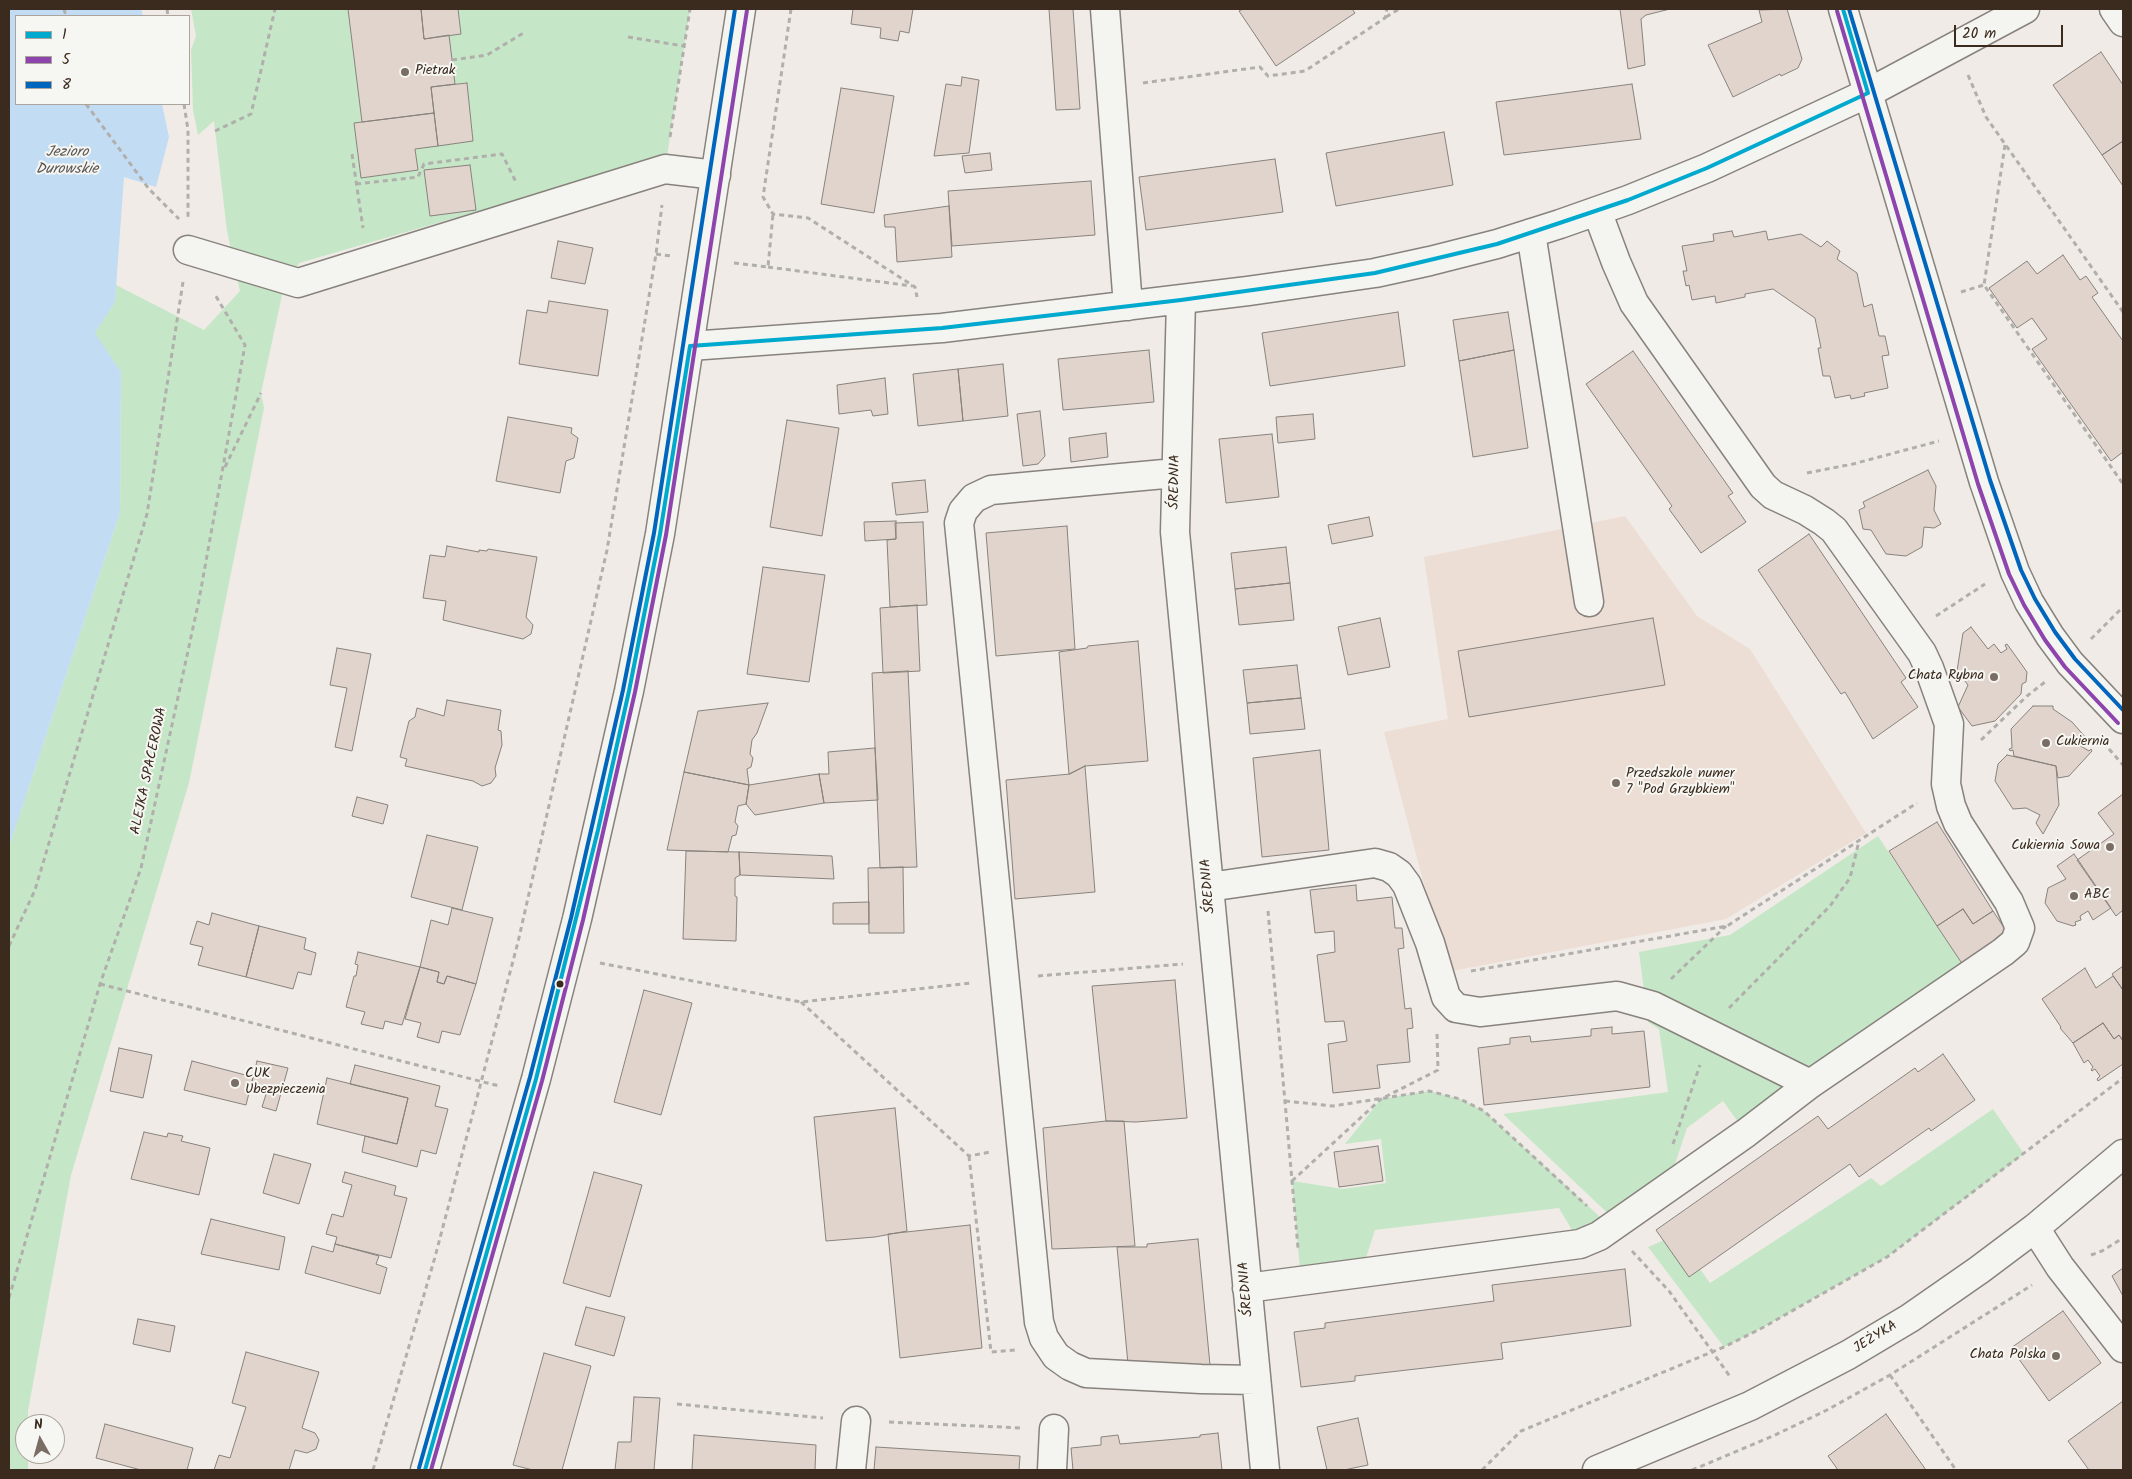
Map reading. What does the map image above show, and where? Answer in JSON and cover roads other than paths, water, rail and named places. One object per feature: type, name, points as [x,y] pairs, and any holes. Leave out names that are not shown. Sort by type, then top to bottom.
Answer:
[{"type":"street","points":[[425,1470],[536,1078],[567,957],[630,691],[660,534],[741,9]]},
{"type":"street","points":[[1105,9],[1128,306]]},
{"type":"street","points":[[1843,9],[2002,538],[2029,602],[2070,663],[2123,718]]},
{"type":"street","points":[[690,346],[924,330],[1181,300],[1375,273],[1449,256],[1531,233],[1596,211],[1707,168],[1868,93],[2025,9]]},
{"type":"street","points":[[2114,9],[2123,22]]},
{"type":"street","points":[[188,239],[298,283],[665,169],[716,175]]},
{"type":"street","points":[[1247,1288],[1580,1244],[1599,1236],[1746,1133],[1810,1084],[1928,1005],[2015,942],[2020,928],[2017,917],[1958,823],[1951,806],[1946,784],[1949,724],[1922,653],[1834,530],[1805,510],[1773,495],[1763,486],[1634,303],[1596,211]]},
{"type":"street","points":[[1531,233],[1589,602]]},
{"type":"street","name":"ŚREDNIA","points":[[1181,300],[1175,473],[1175,532],[1265,1470]]},
{"type":"street","points":[[1175,473],[991,490],[974,498],[963,510],[959,523],[1039,1322],[1044,1338],[1056,1356],[1070,1366],[1086,1373],[1256,1380]]},
{"type":"street","points":[[1209,887],[1375,863],[1389,866],[1399,874],[1407,885],[1430,943],[1446,997],[1456,1008],[1480,1012],[1617,996],[1645,1004],[1711,1034],[1810,1084]]},
{"type":"street","name":"JEŻYKA","points":[[1597,1470],[1750,1406],[1848,1355],[1910,1318],[2035,1228],[2123,1154]]},
{"type":"street","points":[[2035,1228],[2060,1267],[2123,1348]]},
{"type":"street","points":[[851,1470],[856,1421]]},
{"type":"street","points":[[1052,1470],[1054,1429]]},
{"type":"water","name":"Jezioro Durowskie","points":[[9,9],[141,9],[143,15],[15,15],[15,105],[162,105],[169,137],[156,187],[124,177],[115,302],[95,333],[121,372],[120,513],[9,847]]},
{"type":"place","name":"Pietrak","points":[[405,72]]},
{"type":"place","name":"Chata Rybna","points":[[1994,677]]},
{"type":"place","name":"Cukiernia","points":[[2046,743]]},
{"type":"place","name":"Przedszkole numer 7 \"Pod Grzybkiem\"","points":[[1616,783]]},
{"type":"place","name":"Cukiernia Sowa","points":[[2110,847]]},
{"type":"place","name":"ABC","points":[[2074,896]]},
{"type":"place","name":"CUK Ubezpieczenia","points":[[235,1083]]},
{"type":"place","name":"Chata Polska","points":[[2056,1356]]}]
